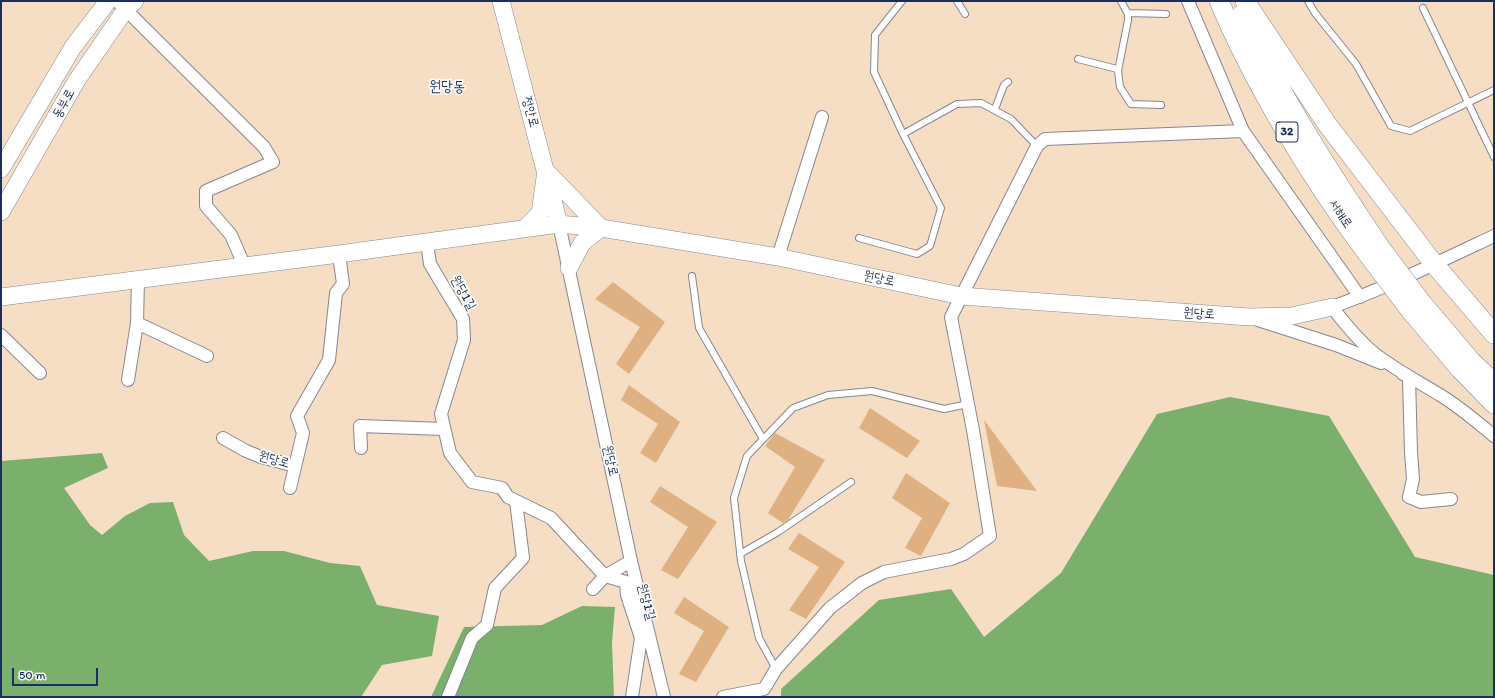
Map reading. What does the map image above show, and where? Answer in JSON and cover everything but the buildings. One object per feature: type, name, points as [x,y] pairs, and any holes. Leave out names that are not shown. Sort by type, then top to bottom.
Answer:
[{"type":"main road","name":"서해로","points":[[1219,1],[1247,59],[1304,161],[1416,306],[1460,369],[1494,404]]},
{"type":"main road","name":"서해로","points":[[1236,1],[1253,38],[1281,90],[1375,253]]},
{"type":"main road","points":[[1245,1],[1327,124],[1434,264],[1494,334]]},
{"type":"main road","name":"서해로","points":[[1416,306],[1494,383]]},
{"type":"street","name":"동부로","points":[[1,169],[73,47],[108,1]]},
{"type":"street","name":"정안로","points":[[501,1],[559,224]]},
{"type":"street","points":[[1188,1],[1243,131],[1360,297]]},
{"type":"street","name":"동부로","points":[[1,212],[77,80],[126,4]]},
{"type":"street","points":[[126,4],[264,147],[272,162],[206,191],[206,206],[231,235],[244,265]]},
{"type":"street","points":[[778,257],[822,116]]},
{"type":"street","points":[[722,697],[764,688],[776,669],[830,608],[862,583],[884,572],[951,559],[964,554],[990,536],[968,404],[951,317],[1036,146],[1045,139],[1243,131]]},
{"type":"street","points":[[546,171],[601,228],[584,242],[569,268]]},
{"type":"street","points":[[524,229],[540,213],[546,171]]},
{"type":"street","name":"원당로","points":[[559,224],[631,561],[664,697]]},
{"type":"street","name":"원당로","points":[[1,297],[138,278],[339,254],[559,224],[601,228],[778,257],[961,296],[1249,317],[1292,316],[1332,307]]},
{"type":"street","points":[[1494,236],[1360,297],[1332,307],[1361,342],[1375,354],[1447,400],[1470,416],[1494,436]]},
{"type":"street","name":"원당1길","points":[[427,242],[430,264],[463,319],[464,340],[441,414],[450,452],[472,482],[502,488],[508,497],[551,518],[605,576],[626,582],[627,595],[641,638],[632,697]]},
{"type":"street","name":"원당로","points":[[223,438],[246,451],[261,457],[295,466],[303,433],[297,416],[329,360],[336,293],[343,284],[339,254]]},
{"type":"street","points":[[128,380],[137,323],[138,278]]},
{"type":"street","points":[[1249,317],[1336,345],[1409,377]]},
{"type":"street","points":[[137,323],[207,356]]},
{"type":"street","points":[[1,335],[40,373]]},
{"type":"street","points":[[1409,377],[1413,479],[1409,497],[1421,502],[1451,499]]},
{"type":"street","points":[[361,448],[360,426],[444,429]]},
{"type":"street","points":[[290,488],[295,466]]},
{"type":"street","points":[[448,697],[472,638],[487,625],[495,588],[523,558],[516,501]]},
{"type":"street","points":[[593,589],[605,576],[631,561]]},
{"type":"lane","points":[[859,238],[917,254],[930,246],[941,208],[903,134],[874,72],[875,35],[902,1]]},
{"type":"lane","points":[[957,1],[965,14]]},
{"type":"lane","points":[[1121,1],[1128,14],[1128,20],[1118,71],[1120,87],[1131,104],[1161,105]]},
{"type":"lane","points":[[1308,1],[1315,13],[1356,64],[1391,126],[1410,131],[1494,90]]},
{"type":"lane","points":[[1423,8],[1494,157]]},
{"type":"lane","points":[[1128,14],[1166,14]]},
{"type":"lane","points":[[1078,59],[1117,69],[1118,71]]},
{"type":"lane","points":[[995,109],[1004,86],[1008,82]]},
{"type":"lane","points":[[903,134],[957,104],[981,103],[995,109],[1011,119],[1036,146]]},
{"type":"lane","points":[[692,276],[699,328],[763,439]]},
{"type":"lane","points":[[776,669],[759,638],[740,554],[734,498],[747,456],[793,408],[828,395],[872,391],[944,409],[968,404]]},
{"type":"lane","points":[[740,554],[778,532],[852,482]]},
{"type":"green space","points":[[1230,397],[1329,416],[1415,557],[1494,575],[1494,697],[781,697],[781,689],[879,600],[951,589],[984,637],[1061,573],[1157,414]]},
{"type":"green space","points":[[102,453],[108,468],[64,488],[90,525],[102,535],[125,516],[150,503],[173,502],[184,535],[209,561],[253,551],[284,551],[330,563],[360,566],[377,605],[439,616],[432,656],[382,665],[361,697],[1,697],[1,461]]},
{"type":"green space","points":[[582,606],[615,607],[612,642],[614,697],[431,697],[464,627],[542,625]]},
{"type":"district","name":"원당동","points":[[447,87]]}]
